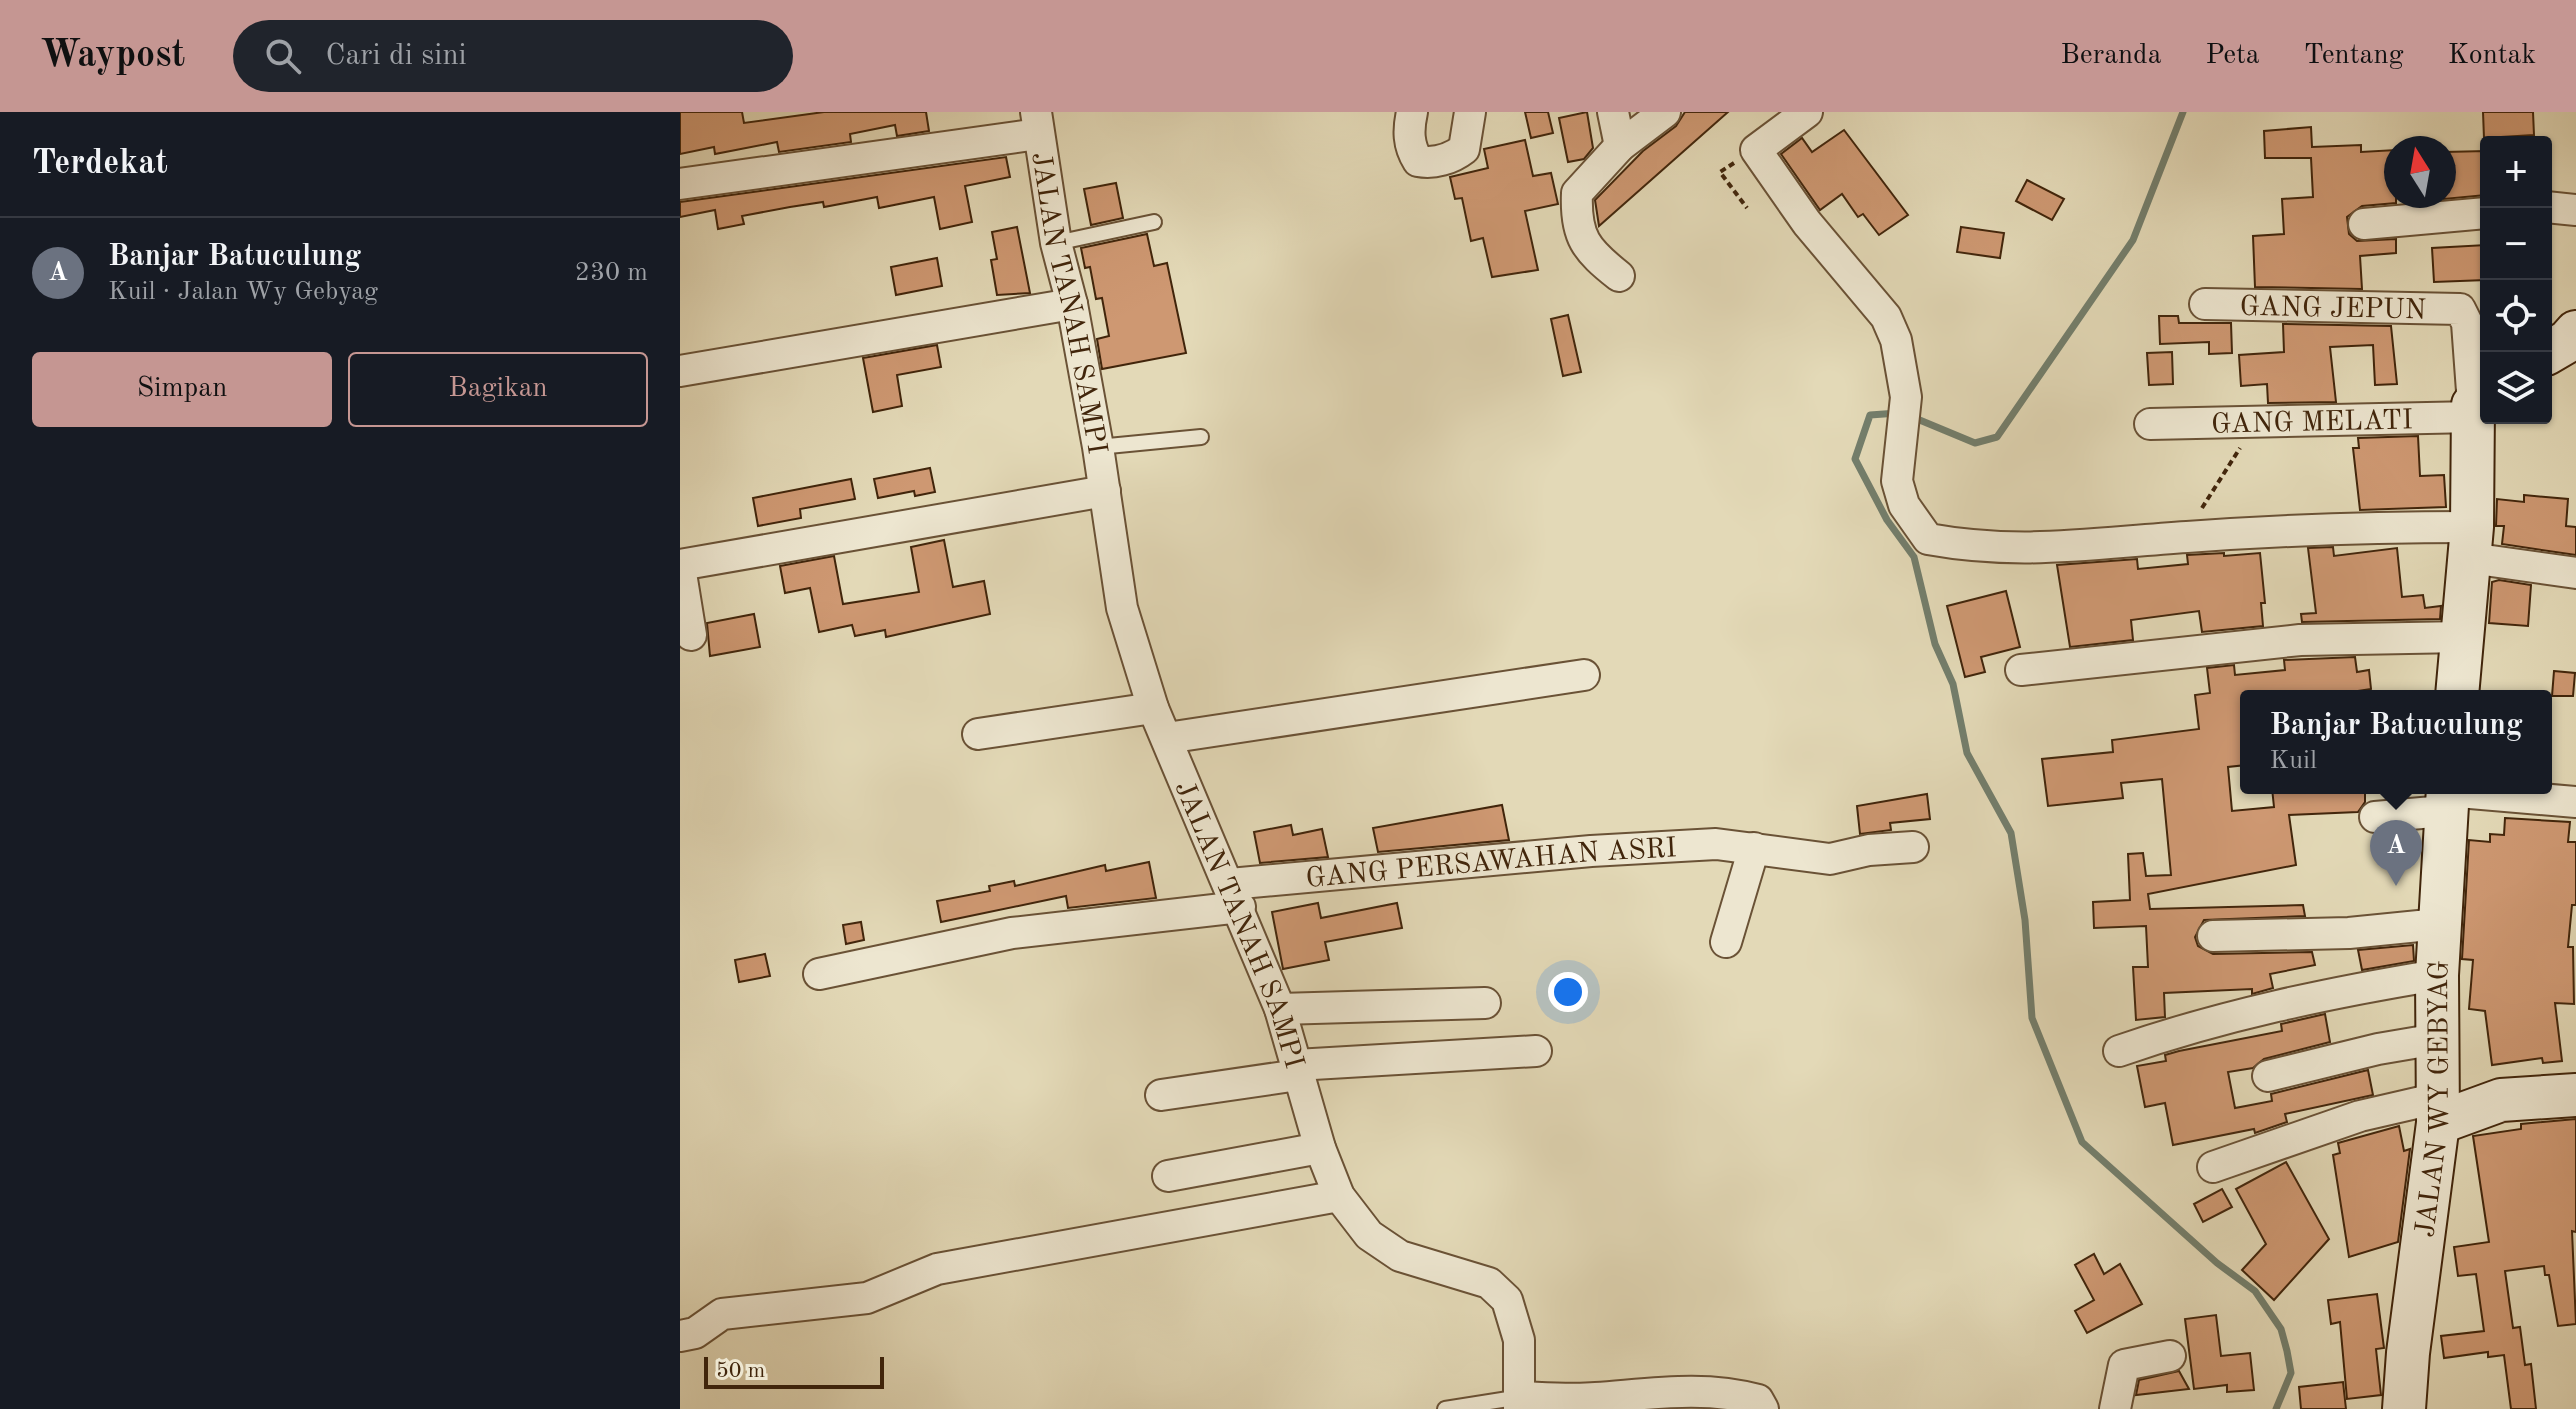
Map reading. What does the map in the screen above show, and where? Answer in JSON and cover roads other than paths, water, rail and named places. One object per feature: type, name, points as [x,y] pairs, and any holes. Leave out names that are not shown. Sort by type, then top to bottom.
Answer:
[{"type":"street","points":[[1412,112],[1409,126],[1413,153],[1418,161],[1428,163],[1454,157],[1464,149],[1470,112]]},
{"type":"street","points":[[1613,112],[1620,146]]},
{"type":"street","points":[[1619,276],[1589,252],[1576,205],[1582,185],[1620,146],[1665,112]]},
{"type":"street","points":[[1807,112],[1756,150],[1807,223],[1886,317],[1896,340],[1906,397],[1897,481],[1904,505],[1928,539],[1981,548],[2074,549],[2183,537],[2344,527],[2471,543],[2576,573]]},
{"type":"street","points":[[680,184],[1037,123]]},
{"type":"street","name":"JALAN TANAH SAMPI","points":[[1037,123],[1056,243],[1072,304],[1098,447],[1122,608],[1153,708],[1235,896],[1280,1009],[1320,1148],[1339,1196],[1369,1235],[1400,1256],[1489,1283],[1507,1300],[1519,1340],[1520,1403]]},
{"type":"street","points":[[2552,208],[2576,210]]},
{"type":"street","points":[[2364,224],[2480,214]]},
{"type":"street","points":[[680,371],[1072,304]]},
{"type":"street","name":"GANG JEPUN","points":[[2205,304],[2460,309],[2467,323],[2477,404]]},
{"type":"street","points":[[2458,690],[2471,543],[2477,404]]},
{"type":"street","name":"GANG MELATI","points":[[2150,424],[2257,422],[2477,404]]},
{"type":"street","points":[[691,635],[680,566],[1105,491]]},
{"type":"street","points":[[2021,670],[2300,640],[2463,637]]},
{"type":"street","points":[[1167,738],[1584,675]]},
{"type":"street","points":[[978,734],[1153,708]]},
{"type":"street","points":[[2375,817],[2447,797],[2576,802]]},
{"type":"street","name":"JALAN WY GEBYAG","points":[[2404,1409],[2438,1085],[2437,975],[2447,797]]},
{"type":"street","name":"GANG PERSAWAHAN ASRI","points":[[819,974],[1012,933],[1235,896],[1591,851],[1716,844],[1830,859],[1869,850],[1913,847]]},
{"type":"street","points":[[1726,942],[1754,848]]},
{"type":"street","points":[[2213,936],[2349,933],[2439,924]]},
{"type":"street","points":[[2119,1051],[2257,1009],[2437,975]]},
{"type":"street","points":[[1280,1009],[1485,1003]]},
{"type":"street","points":[[2268,1076],[2378,1049],[2438,1085],[2501,1100],[2576,1095]]},
{"type":"street","points":[[1161,1095],[1297,1070],[1536,1051]]},
{"type":"street","points":[[2213,1167],[2438,1085]]},
{"type":"street","points":[[1168,1176],[1320,1148]]},
{"type":"street","points":[[680,1336],[695,1333],[722,1314],[867,1298],[937,1269],[1339,1196]]},
{"type":"street","points":[[2115,1409],[2124,1365],[2170,1356]]},
{"type":"street","points":[[1520,1403],[1699,1391],[1758,1400],[1763,1409]]},
{"type":"lane","points":[[1056,243],[1154,222]]},
{"type":"lane","points":[[1098,447],[1201,437]]},
{"type":"lane","points":[[1445,1409],[1520,1403]]},
{"type":"waterway","points":[[1910,416],[1975,443],[1997,437],[2133,240],[2183,112]]},
{"type":"waterway","points":[[1898,413],[1870,415],[1855,459],[1887,520],[1914,557],[1935,644],[1953,684],[1967,753],[2011,833],[2025,920],[2032,1018],[2082,1142],[2217,1263],[2255,1291],[2281,1329],[2291,1373],[2276,1409]]},
{"type":"place","name":"Banjar Batuculung","points":[[2396,886]]}]
